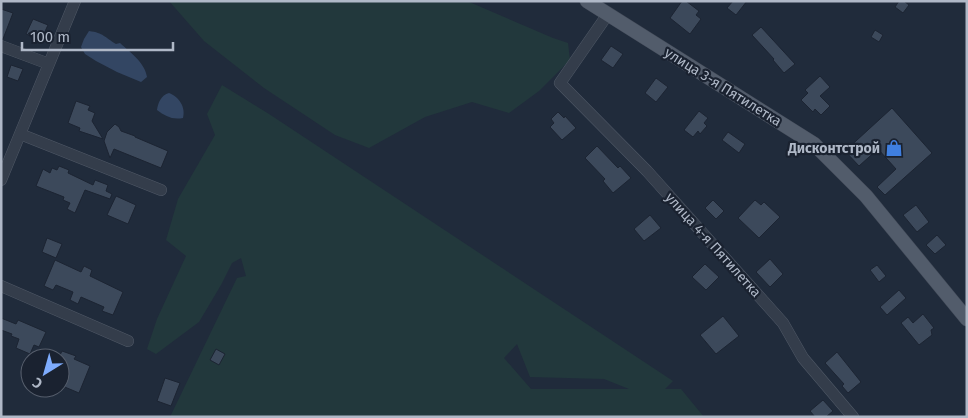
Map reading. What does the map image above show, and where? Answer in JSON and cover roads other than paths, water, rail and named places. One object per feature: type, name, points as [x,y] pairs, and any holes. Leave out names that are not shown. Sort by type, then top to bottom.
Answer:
[{"type":"main road","name":"улица 3-я Пятилетка","points":[[594,3],[608,14],[814,144],[866,196],[967,319]]},
{"type":"street","points":[[1,180],[75,1]]},
{"type":"street","name":"улица 4-я Пятилетка","points":[[608,14],[560,83],[647,171],[783,323],[803,358],[853,417]]},
{"type":"street","points":[[1,46],[49,64]]},
{"type":"street","points":[[20,134],[161,190]]},
{"type":"street","points":[[1,286],[128,341]]},
{"type":"water","points":[[89,31],[101,34],[116,44],[120,43],[133,54],[143,67],[147,77],[141,82],[117,72],[85,54],[81,47]]},
{"type":"water","points":[[169,93],[181,103],[184,114],[183,118],[169,117],[157,110],[160,100]]},
{"type":"place","name":"Дисконтстрой","points":[[894,148]]}]
